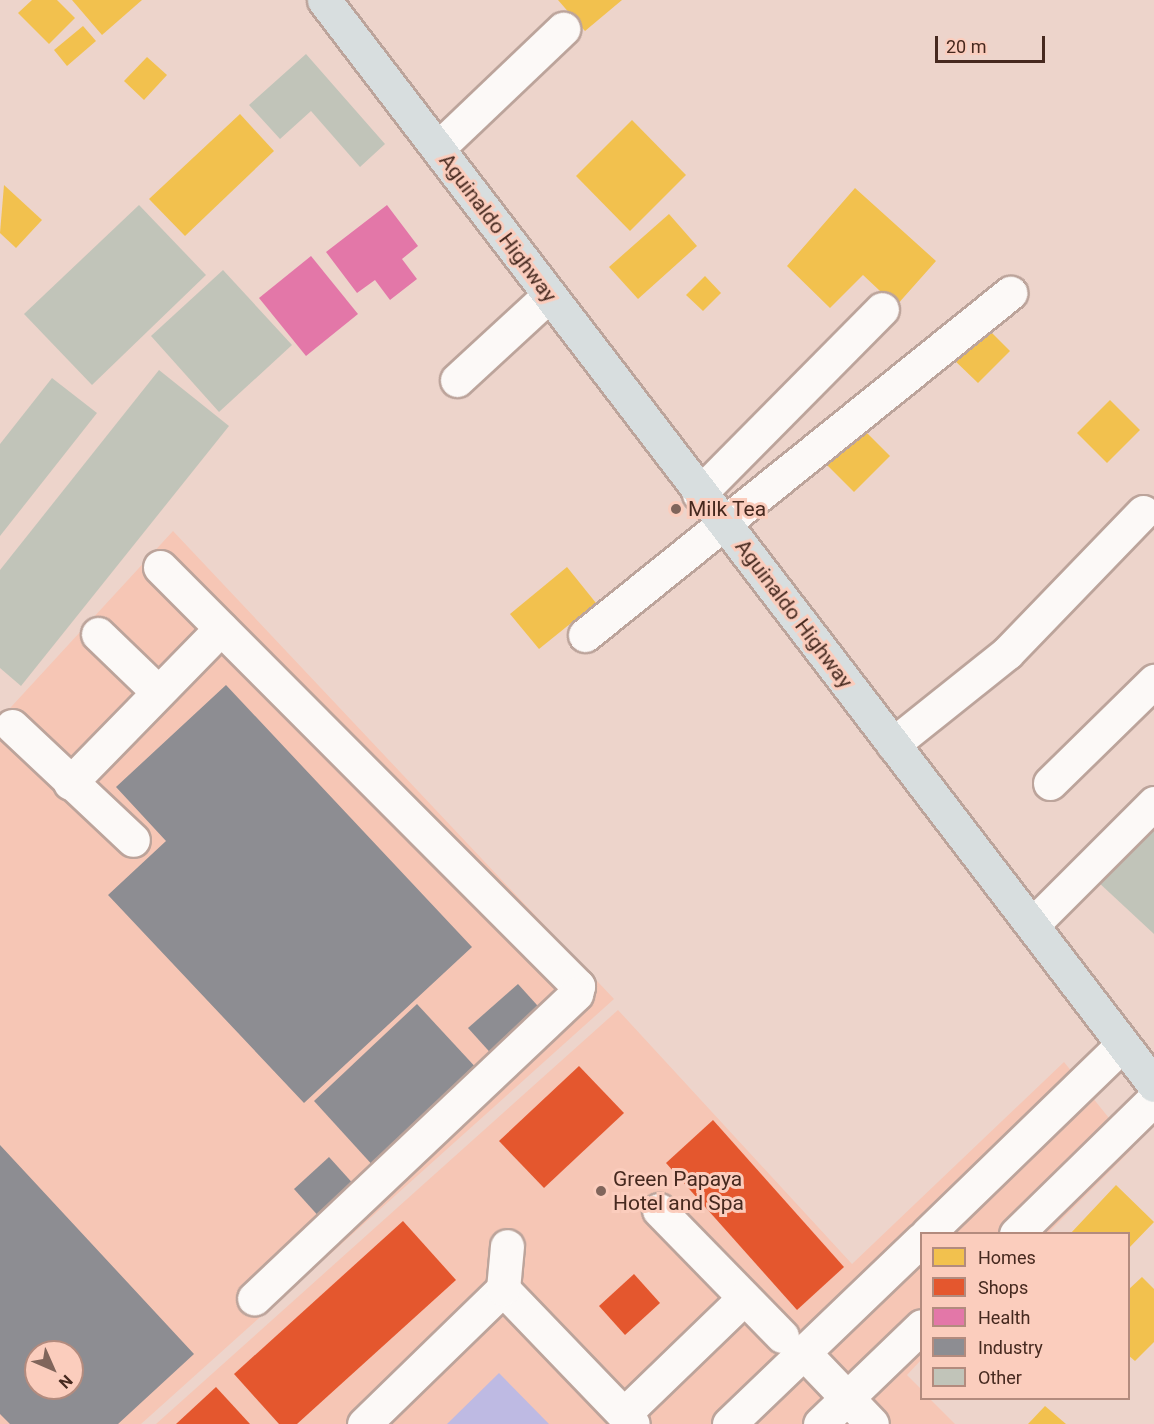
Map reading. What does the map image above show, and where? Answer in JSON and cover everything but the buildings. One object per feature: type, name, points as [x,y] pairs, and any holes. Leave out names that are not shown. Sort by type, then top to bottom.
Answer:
[{"type":"main road","name":"Aguinaldo Highway","points":[[324,0],[699,494],[722,520],[1154,1085]]},
{"type":"street","points":[[438,148],[563,28]]},
{"type":"street","points":[[585,635],[722,520],[1010,293]]},
{"type":"street","points":[[457,380],[549,295]]},
{"type":"street","points":[[699,494],[882,309]]},
{"type":"street","points":[[893,744],[1007,653],[1143,512]]},
{"type":"street","points":[[160,567],[578,986],[576,994],[254,1298]]},
{"type":"street","points":[[70,783],[221,628]]},
{"type":"street","points":[[98,634],[158,692]]},
{"type":"street","points":[[1050,783],[1154,681]]},
{"type":"street","points":[[12,726],[133,840]]},
{"type":"street","points":[[1033,924],[1154,803]]},
{"type":"street","points":[[928,1232],[1122,1046]]},
{"type":"street","points":[[1018,1232],[1154,1099]]},
{"type":"street","points":[[658,1210],[872,1424]]},
{"type":"street","points":[[729,1424],[793,1344],[920,1240]]},
{"type":"street","points":[[364,1424],[503,1289],[507,1246]]},
{"type":"street","points":[[503,1289],[628,1419],[744,1298]]},
{"type":"street","points":[[820,1424],[920,1327]]},
{"type":"shaded area","points":[[173,531],[614,999],[141,1424],[0,1424],[0,719]]},
{"type":"shaded area","name":"Green Papaya Hotel and Spa","points":[[618,1010],[852,1264],[1064,1062],[1133,1148],[1049,1232],[920,1232],[920,1361],[907,1375],[920,1388],[920,1400],[931,1400],[955,1424],[156,1424]]},
{"type":"shaded area","points":[[499,1373],[549,1424],[447,1424]]},
{"type":"place","name":"Milk Tea","points":[[676,509]]},
{"type":"place","name":"Green Papaya Hotel and Spa","points":[[601,1191]]}]
